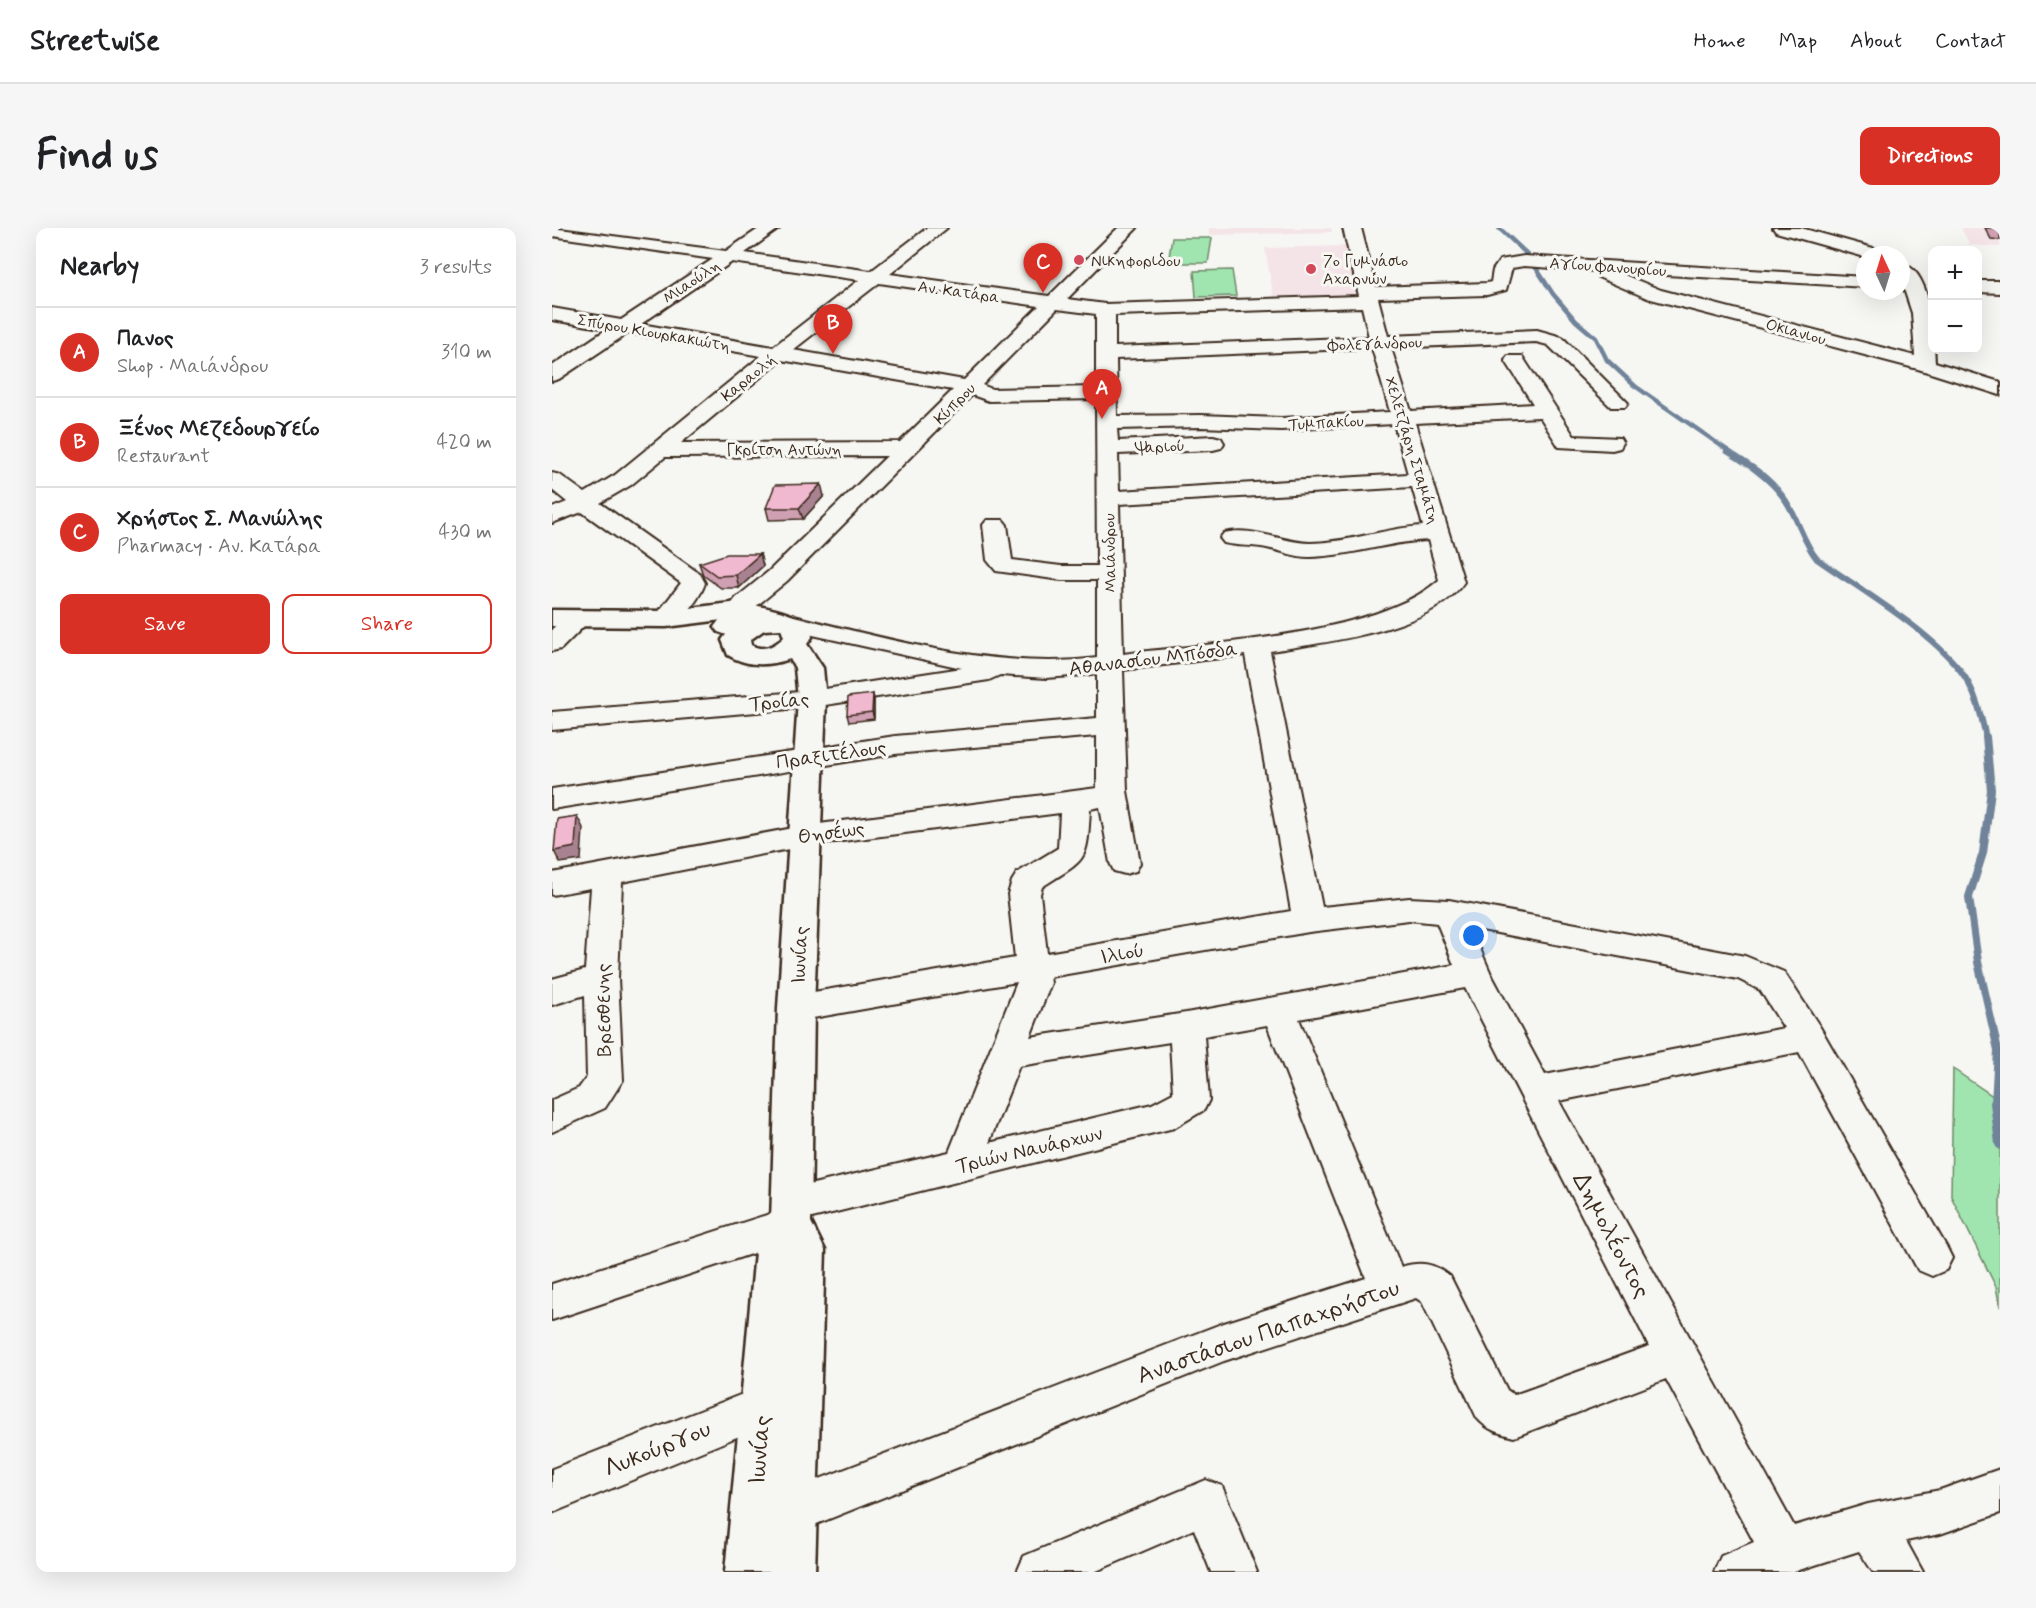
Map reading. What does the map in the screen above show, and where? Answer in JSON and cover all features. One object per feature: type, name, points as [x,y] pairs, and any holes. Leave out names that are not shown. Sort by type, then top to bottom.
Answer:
[{"type":"main road","name":"Αθανασίου Μπόσδα","points":[[565,618],[666,619],[759,630]]},
{"type":"main road","points":[[759,630],[781,665],[812,692]]},
{"type":"main road","name":"Ιωνίας","points":[[749,1572],[775,1252],[791,1215],[796,1008],[804,836],[811,756],[812,692],[809,668],[759,630]]},
{"type":"main road","name":"Ιωνίας","points":[[791,1215],[805,1250],[791,1572]]},
{"type":"street","name":"Μιαούλη","points":[[552,375],[771,228]]},
{"type":"street","name":"Καραολή","points":[[552,516],[584,503],[623,480],[776,354],[938,228]]},
{"type":"street","name":"Κύπρου","points":[[759,630],[760,606],[778,576],[1128,228]]},
{"type":"street","name":"Χελετζάρη Σταμάτη","points":[[1352,228],[1380,343],[1452,582],[1440,598]]},
{"type":"street","points":[[1782,228],[1856,249]]},
{"type":"street","name":"Αν. Κατάρα","points":[[552,231],[1050,304],[1105,310],[1369,297]]},
{"type":"street","name":"Αγίου Φανουρίου","points":[[1369,297],[1488,289],[1500,286],[1502,270],[1506,264],[1532,261],[1856,281]]},
{"type":"street","name":"Οκιανιου","points":[[1599,265],[1604,274],[1654,294],[1925,365],[2000,389]]},
{"type":"street","points":[[1910,285],[1928,286]]},
{"type":"street","points":[[1982,287],[2000,287]]},
{"type":"street","points":[[1910,290],[1922,308],[1925,365]]},
{"type":"street","name":"Μαιάνδρου","points":[[1105,310],[1112,793],[1125,863]]},
{"type":"street","name":"Σπύρου Κιουρκακιώτη","points":[[552,314],[970,387],[989,395],[1106,393]]},
{"type":"street","name":"Φολεγάνδρου","points":[[1106,354],[1548,338],[1555,340],[1618,403]]},
{"type":"street","points":[[1515,360],[1567,442],[1612,443]]},
{"type":"street","name":"Τυμπακίου","points":[[1107,423],[1213,441],[1281,424],[1545,410]]},
{"type":"street","name":"Ψαριού","points":[[1107,448],[1213,441]]},
{"type":"street","name":"Γκρίτση Αντώνη","points":[[660,450],[908,449]]},
{"type":"street","points":[[552,480],[691,579],[693,583],[691,589],[666,619]]},
{"type":"street","points":[[1108,498],[1423,480]]},
{"type":"street","points":[[994,525],[999,560],[1005,566],[1061,573],[1109,573]]},
{"type":"street","points":[[1232,538],[1263,540],[1296,549],[1312,550],[1398,535],[1438,533]]},
{"type":"street","name":"Αθανασίου Μπόσδα","points":[[759,630],[862,641],[1004,668],[1061,670],[1256,645],[1352,629],[1400,614],[1440,598]]},
{"type":"street","points":[[552,643],[565,618]]},
{"type":"street","points":[[1256,645],[1309,920]]},
{"type":"street","name":"Τροίας","points":[[552,721],[973,676],[1004,668]]},
{"type":"street","name":"Πραξιτέλους","points":[[552,799],[811,756],[895,745],[1111,726]]},
{"type":"street","name":"Θησέως","points":[[552,884],[804,836],[1112,793]]},
{"type":"street","points":[[962,1165],[1034,983],[1024,894],[1028,881],[1069,855],[1073,848],[1076,799]]},
{"type":"street","name":"Βρεσθενης","points":[[552,1117],[592,1098],[605,1080],[601,978],[607,873]]},
{"type":"street","name":"Ιλιού","points":[[796,1008],[1309,920],[1409,909],[1449,912],[1758,972],[1772,981],[1808,1037],[1932,1258]]},
{"type":"street","name":"Δημολέοντος","points":[[1449,912],[1474,974],[1676,1356],[1784,1552]]},
{"type":"street","points":[[1007,1054],[1186,1026],[1474,974]]},
{"type":"street","points":[[552,992],[601,978]]},
{"type":"street","points":[[1278,1010],[1390,1288]]},
{"type":"street","name":"Τριών Ναυάρχων","points":[[552,1302],[791,1215],[962,1165],[1161,1117],[1181,1108],[1191,1100],[1186,1026]]},
{"type":"street","points":[[1536,1091],[1808,1037]]},
{"type":"street","name":"Αναστάσιου Παπαχρήστου","points":[[794,1511],[1221,1342],[1416,1280],[1426,1281],[1436,1290],[1492,1404],[1500,1413],[1514,1416],[1676,1356]]},
{"type":"street","name":"Λυκούργου","points":[[552,1491],[763,1406]]},
{"type":"street","points":[[1737,1572],[1784,1552],[1868,1526],[1940,1512],[2000,1491]]},
{"type":"street","points":[[1040,1572],[1206,1502],[1234,1572]]},
{"type":"street","points":[[1868,1526],[1900,1572]]},
{"type":"shaded area","points":[[1209,228],[1331,228],[1332,232],[1209,235]]},
{"type":"shaded area","points":[[1961,228],[2000,228],[2000,247],[1970,245]]},
{"type":"shaded area","name":"7ο Γυμνάσιο Αχαρνών","points":[[1347,246],[1361,297],[1274,299],[1265,248]]},
{"type":"green space","points":[[1172,238],[1212,238],[1208,263],[1168,263]]},
{"type":"green space","points":[[1232,270],[1236,296],[1196,297],[1194,271]]},
{"type":"green space","points":[[1953,1069],[2000,1101],[2000,1307],[1996,1287],[1951,1196]]},
{"type":"building","points":[[821,484],[799,508],[766,508],[775,485]]},
{"type":"building","points":[[727,554],[760,554],[736,575],[717,576],[699,563]]},
{"type":"building","points":[[873,694],[872,712],[847,715],[848,697]]},
{"type":"building","points":[[577,816],[575,847],[554,851],[557,819]]},
{"type":"waterway","points":[[1499,228],[1527,254],[1553,294],[1576,321],[1596,338],[1607,360],[1635,386],[1730,452]]},
{"type":"waterway","points":[[1727,451],[1758,471],[1778,490],[1789,505],[1807,545],[1817,559],[1873,597],[1930,639],[1946,654],[1965,677],[1974,694],[1986,738]]},
{"type":"waterway","points":[[1986,737],[1991,790],[1983,853],[1969,897],[1978,962],[1998,1050],[1995,1103]]},
{"type":"waterway","points":[[1995,1103],[2000,1144]]},
{"type":"place","name":"Νικηφοριδου","points":[[1079,260]]},
{"type":"place","name":"7ο Γυμνάσιο Αχαρνών","points":[[1311,269]]},
{"type":"place","name":"Χρήστος Σ. Μανώλης","points":[[1043,293]]},
{"type":"place","name":"Ξένος Μεζεδουργείο","points":[[833,354]]},
{"type":"place","name":"Πανος","points":[[1102,419]]}]
